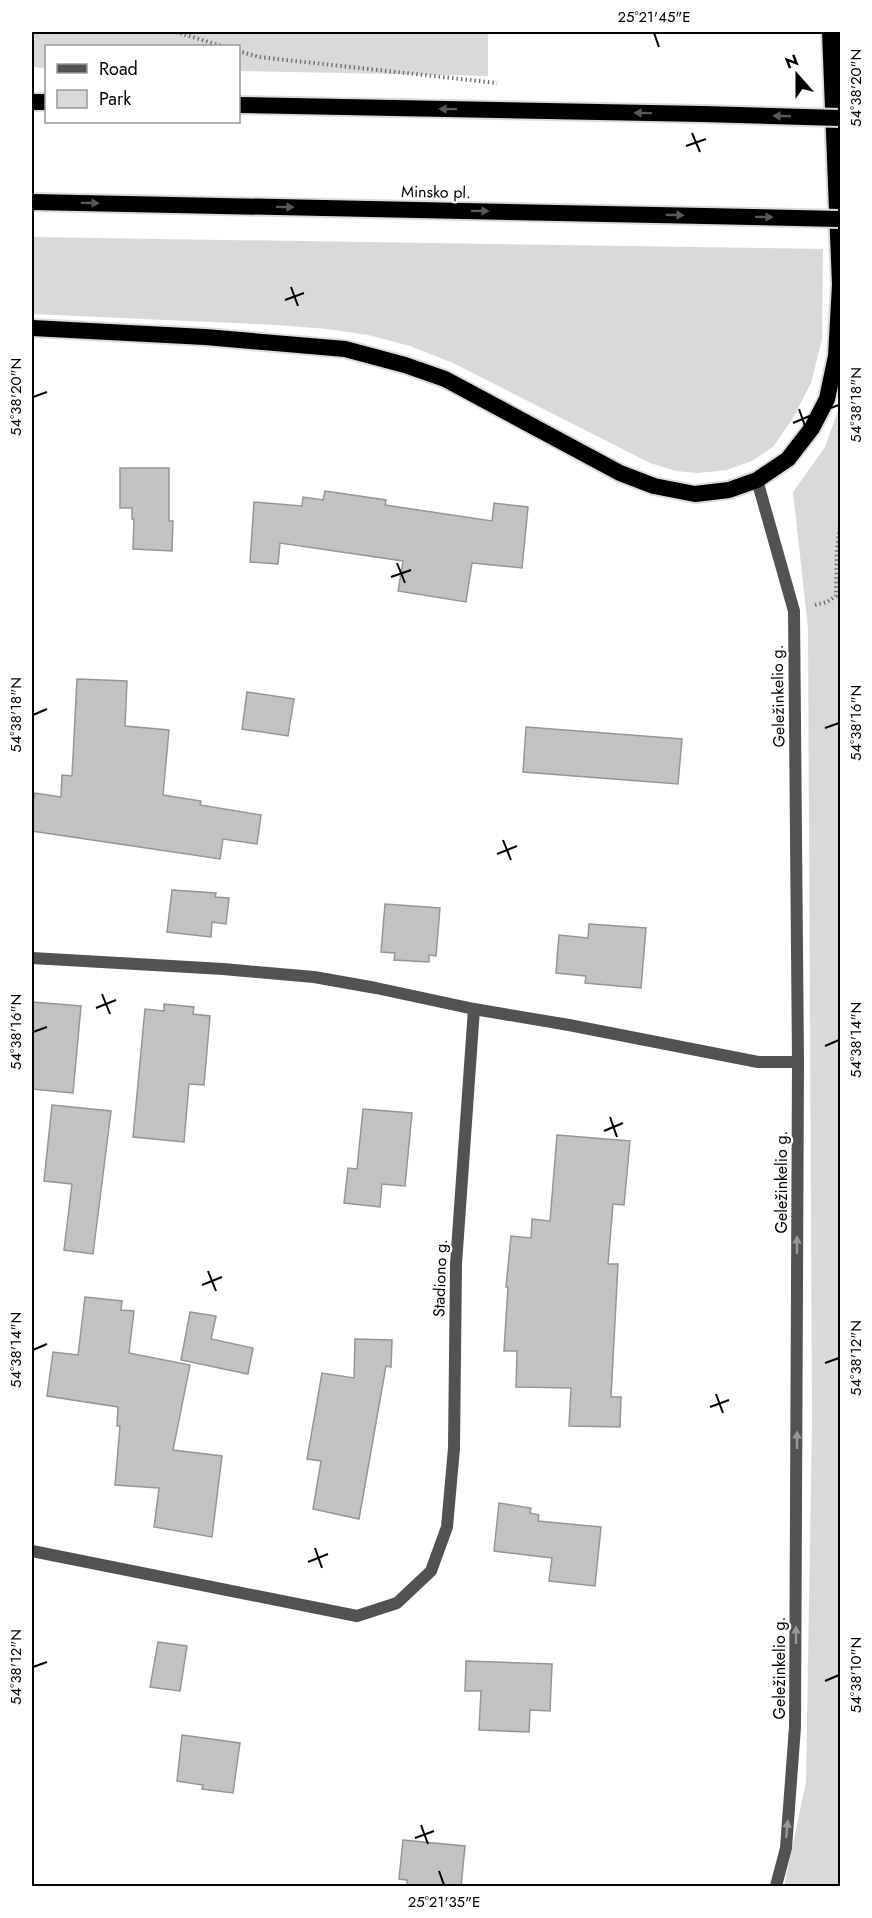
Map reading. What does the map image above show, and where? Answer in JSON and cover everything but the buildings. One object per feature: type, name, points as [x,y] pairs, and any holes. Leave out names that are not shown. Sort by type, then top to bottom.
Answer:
[{"type":"highway","points":[[32,328],[205,337],[345,349],[405,365],[445,379],[620,473],[654,486],[695,494],[729,490],[756,480],[788,459],[812,428],[827,399],[836,356],[840,285],[830,32]]},
{"type":"highway","points":[[240,105],[840,118]]},
{"type":"highway","name":"Minsko pl.","points":[[32,202],[840,219]]},
{"type":"street","name":"Geležinkelio g.","points":[[756,480],[794,611],[798,1062],[795,1727],[786,1848],[776,1887]]},
{"type":"street","points":[[32,958],[223,969],[314,977],[758,1062],[798,1062]]},
{"type":"street","name":"Stadiono g.","points":[[32,1551],[357,1616],[397,1603],[431,1571],[447,1527],[452,1471],[456,1264],[474,1009]]},
{"type":"path","points":[[176,32],[219,45]]},
{"type":"path","points":[[240,52],[259,57],[508,84]]},
{"type":"path","points":[[794,611],[827,602],[836,596],[840,524]]},
{"type":"green space","points":[[32,32],[488,32],[488,76],[240,71],[240,45],[45,45],[45,68],[32,67]]},
{"type":"green space","points":[[32,237],[823,249],[822,339],[811,383],[793,418],[773,447],[752,461],[727,470],[698,473],[676,471],[650,463],[453,363],[410,346],[368,335],[276,325],[32,314]]},
{"type":"green space","points":[[840,405],[840,1886],[784,1886],[806,1782],[812,1422],[808,628],[793,492],[825,447]]}]
